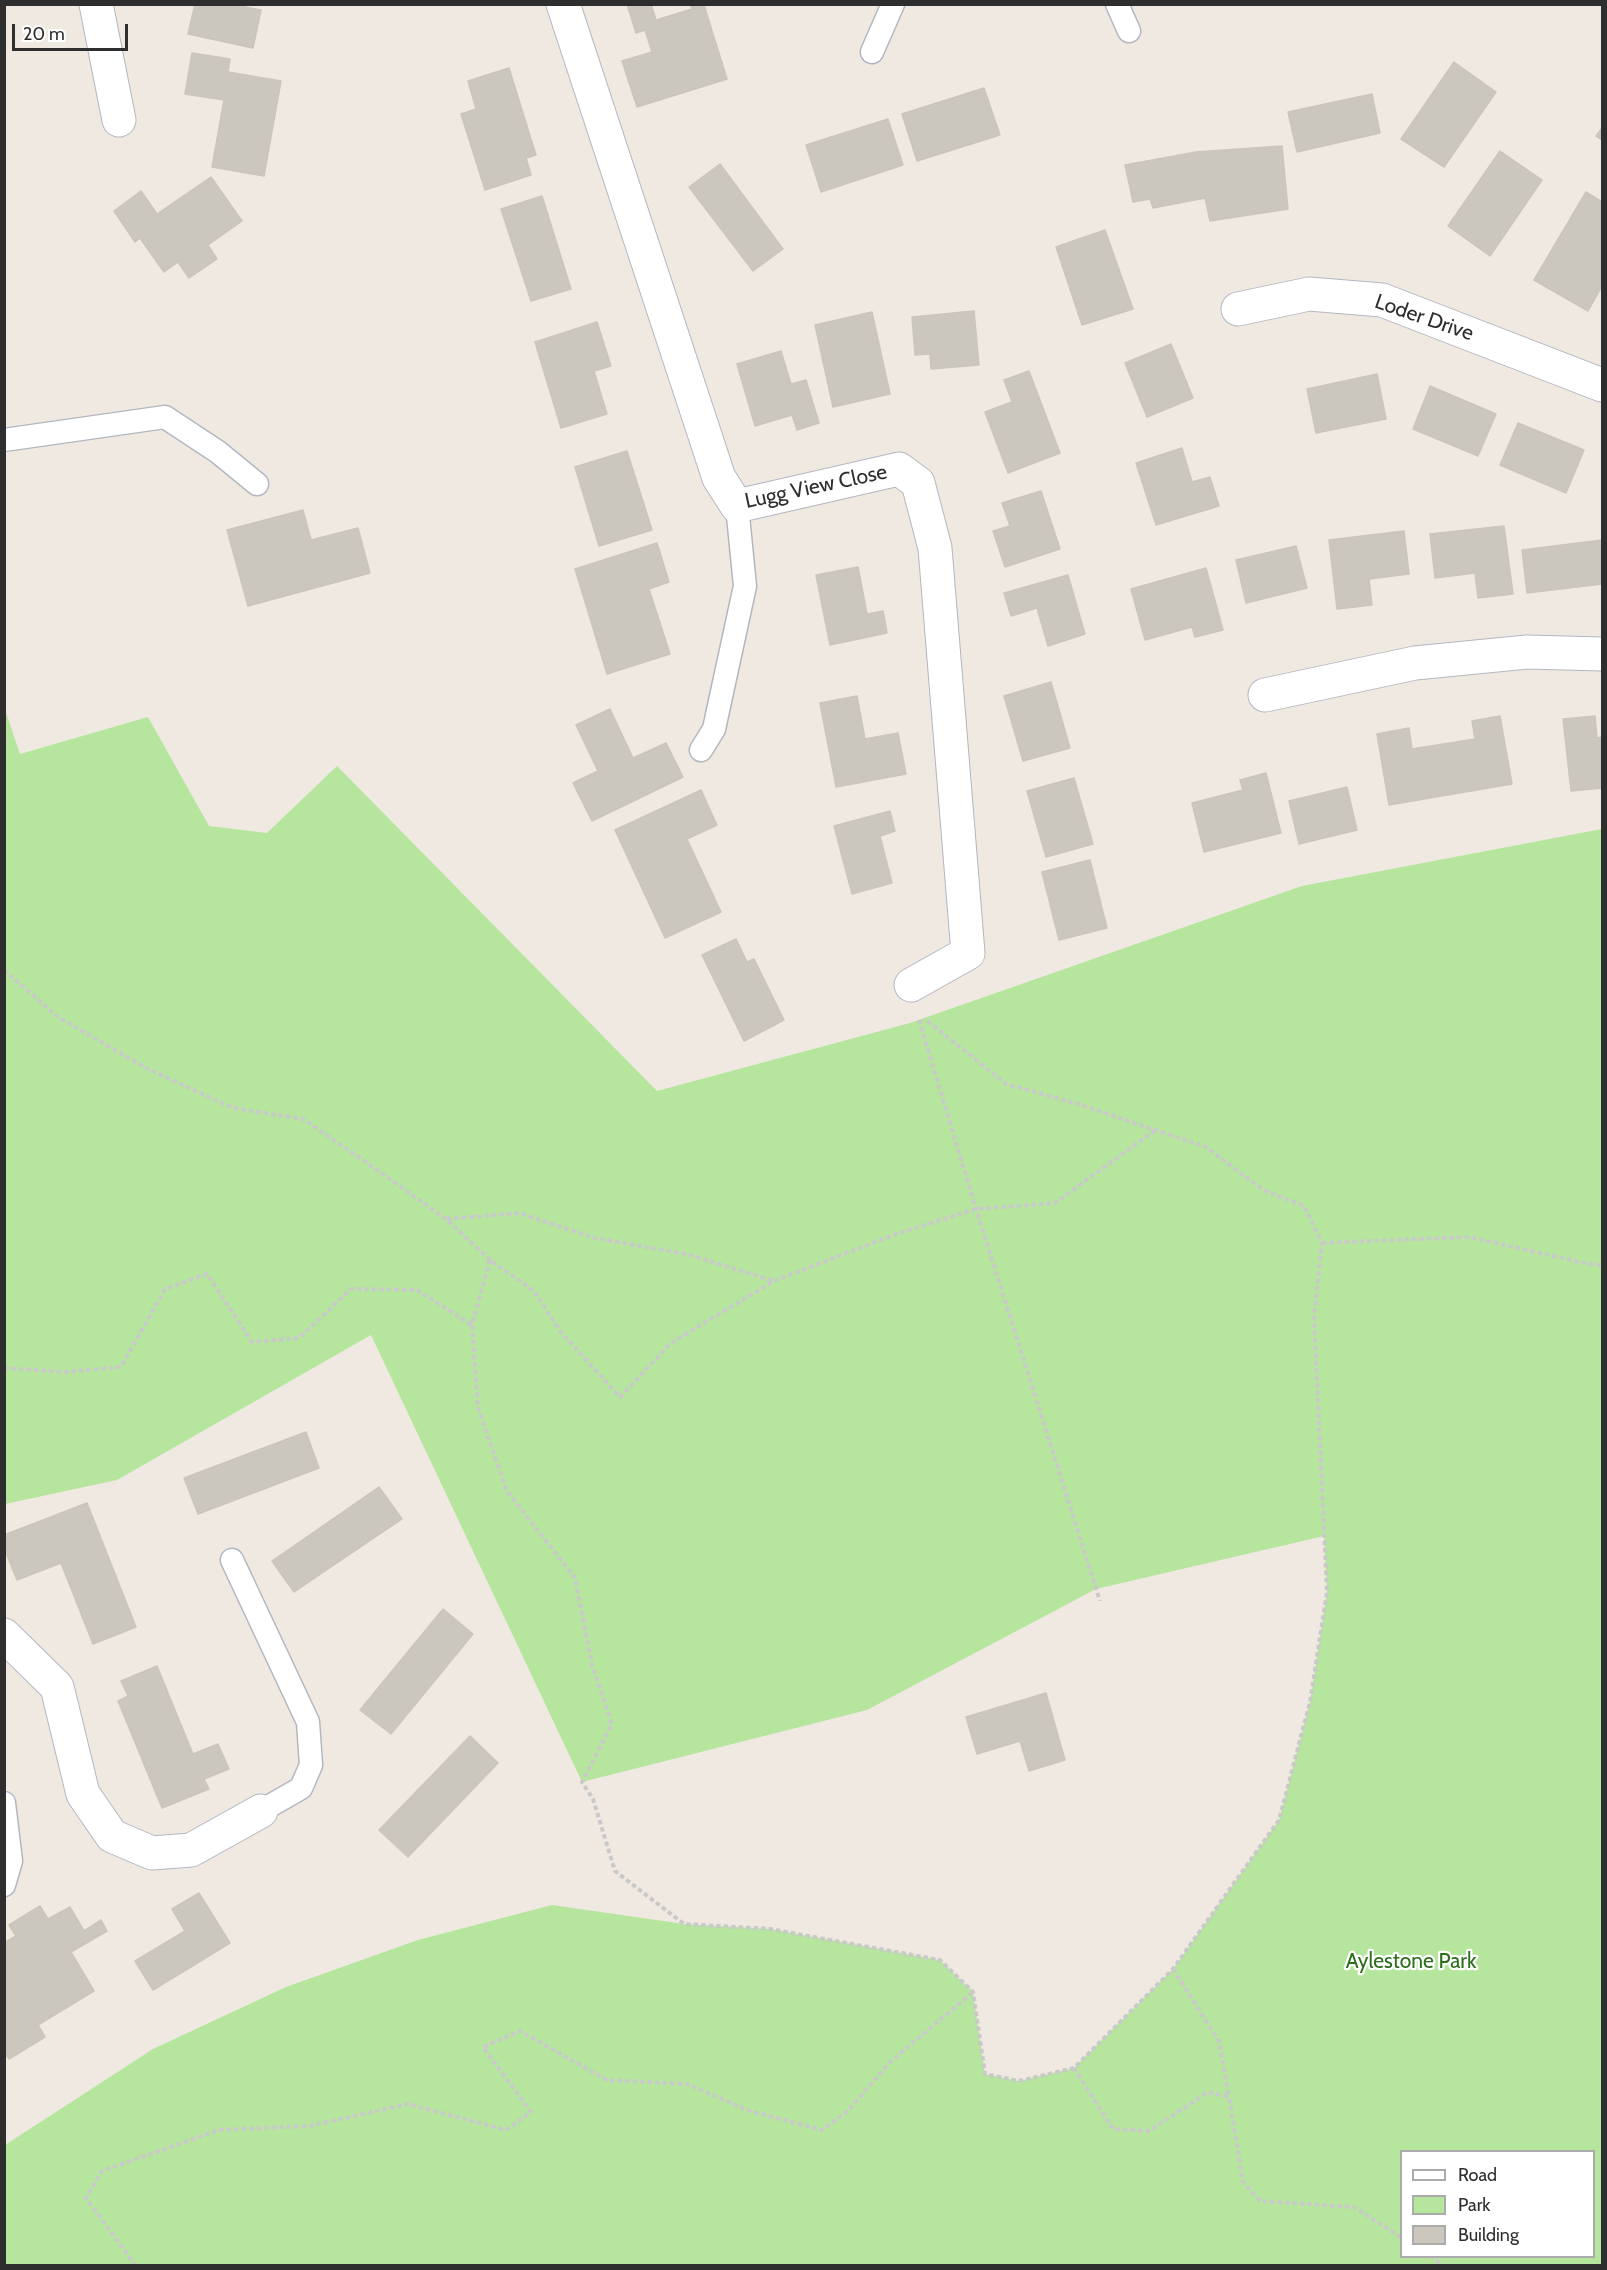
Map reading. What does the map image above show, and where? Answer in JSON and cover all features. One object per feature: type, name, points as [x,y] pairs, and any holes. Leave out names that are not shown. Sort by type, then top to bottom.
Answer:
[{"type":"street","points":[[96,4],[119,120]]},
{"type":"street","name":"Lugg View Close","points":[[563,4],[719,478],[737,506],[899,469],[918,483],[935,548],[968,953],[914,999]]},
{"type":"street","name":"Loder Drive","points":[[1238,309],[1309,294],[1382,300],[1602,385]]},
{"type":"street","points":[[1265,695],[1415,663],[1527,652],[1602,654]]},
{"type":"street","points":[[4,1635],[57,1687],[83,1794],[112,1836],[152,1853],[191,1850],[261,1811]]},
{"type":"lane","points":[[872,52],[893,4]]},
{"type":"lane","points":[[1117,4],[1129,31]]},
{"type":"lane","points":[[4,440],[165,417],[218,452],[257,484]]},
{"type":"lane","points":[[701,750],[714,729],[745,586],[737,506]]},
{"type":"lane","points":[[232,1560],[308,1722],[311,1765],[301,1788],[261,1811]]},
{"type":"lane","points":[[4,1803],[11,1861],[4,1885]]},
{"type":"path","points":[[4,970],[58,1017],[146,1068],[232,1108],[303,1119],[446,1219],[490,1260],[534,1291],[560,1331],[620,1397],[671,1343],[774,1281],[896,1234],[976,1209],[1055,1203],[1154,1130]]},
{"type":"path","points":[[490,1260],[472,1325],[478,1408],[507,1491],[575,1578],[592,1665],[612,1724],[582,1782],[594,1799],[615,1871],[684,1924],[770,1929],[940,1960],[973,1992],[985,2074],[1019,2081],[1074,2068],[1173,1969],[1279,1820],[1310,1702],[1327,1592],[1314,1317],[1322,1243],[1304,1206],[1263,1190],[1206,1147],[1078,1104],[1006,1084],[914,999]]},
{"type":"path","points":[[914,999],[976,1209],[1100,1600]]},
{"type":"path","points":[[446,1219],[519,1213],[595,1238],[686,1254],[774,1281]]},
{"type":"path","points":[[1322,1243],[1469,1237],[1589,1264],[1602,1264]]},
{"type":"path","points":[[4,1368],[66,1372],[121,1367],[165,1289],[207,1274],[252,1342],[299,1338],[351,1289],[417,1290],[472,1325]]},
{"type":"path","points":[[1173,1969],[1219,2041],[1243,2182],[1260,2201],[1354,2207],[1400,2237]]},
{"type":"path","points":[[136,2265],[86,2198],[102,2171],[219,2130],[309,2126],[408,2104],[506,2130],[531,2112],[483,2047],[520,2031],[607,2080],[687,2084],[750,2111],[822,2130],[848,2111],[890,2062],[973,1992]]},
{"type":"path","points":[[1074,2068],[1113,2129],[1149,2132],[1208,2092],[1229,2097]]},
{"type":"green space","name":"Aylestone Park","points":[[4,706],[20,754],[148,717],[209,826],[267,833],[337,766],[657,1091],[910,1023],[1302,886],[1602,829],[1602,2265],[5,2265],[5,2145],[153,2049],[286,1987],[418,1940],[552,1905],[684,1924],[770,1929],[940,1960],[973,1992],[985,2074],[1019,2081],[1074,2068],[1173,1969],[1279,1820],[1310,1702],[1327,1592],[1324,1536],[1096,1589],[867,1710],[582,1782],[371,1335],[117,1480],[5,1504]]},
{"type":"building","points":[[195,4],[246,4],[245,7],[261,10],[253,48],[188,34]]},
{"type":"building","points":[[627,4],[651,4],[656,20],[692,9],[690,4],[707,4],[704,5],[727,79],[637,107],[622,61],[652,52],[645,30],[636,33]]},
{"type":"building","points":[[192,53],[230,59],[228,72],[281,81],[264,176],[212,167],[224,100],[185,94]]},
{"type":"building","points":[[1454,62],[1496,92],[1444,167],[1401,139]]},
{"type":"building","points":[[509,68],[536,155],[526,158],[531,175],[485,190],[461,114],[476,109],[468,81]]},
{"type":"building","points":[[984,88],[1000,135],[917,161],[902,114]]},
{"type":"building","points":[[1372,94],[1380,133],[1297,152],[1288,112]]},
{"type":"building","points":[[888,119],[903,165],[821,192],[806,145]]},
{"type":"building","points":[[1602,128],[1602,140],[1596,136]]},
{"type":"building","points":[[1282,146],[1288,209],[1210,221],[1205,198],[1153,208],[1150,199],[1133,202],[1125,165],[1196,152]]},
{"type":"building","points":[[1500,151],[1542,180],[1490,256],[1448,226]]},
{"type":"building","points":[[720,164],[783,249],[753,271],[689,187]]},
{"type":"building","points":[[211,177],[242,221],[208,245],[217,259],[189,278],[178,262],[164,272],[140,238],[135,242],[114,211],[141,191],[157,214]]},
{"type":"building","points":[[1586,192],[1602,202],[1602,286],[1588,311],[1534,280]]},
{"type":"building","points":[[542,196],[571,289],[531,301],[501,209]]},
{"type":"building","points":[[1105,230],[1133,309],[1082,325],[1056,247]]},
{"type":"building","points":[[974,311],[979,365],[931,369],[930,354],[915,355],[912,317]]},
{"type":"building","points":[[872,312],[890,394],[833,407],[815,325]]},
{"type":"building","points":[[597,322],[611,366],[594,371],[607,414],[561,428],[535,342]]},
{"type":"building","points":[[1171,344],[1193,398],[1147,417],[1125,363]]},
{"type":"building","points":[[781,351],[791,384],[806,380],[819,423],[797,430],[792,415],[755,426],[737,364]]},
{"type":"building","points":[[1029,371],[1060,453],[1008,473],[985,412],[1012,402],[1004,380]]},
{"type":"building","points":[[1377,374],[1386,419],[1316,433],[1307,389]]},
{"type":"building","points":[[1430,386],[1496,414],[1478,456],[1413,429]]},
{"type":"building","points":[[1518,423],[1584,450],[1566,493],[1500,465]]},
{"type":"building","points":[[1182,448],[1192,482],[1210,477],[1219,506],[1156,525],[1136,463]]},
{"type":"building","points":[[627,451],[652,530],[599,546],[575,467]]},
{"type":"building","points":[[1041,491],[1060,549],[1005,567],[993,531],[1010,526],[1002,503]]},
{"type":"building","points":[[303,510],[311,540],[358,528],[370,573],[248,606],[227,530]]},
{"type":"building","points":[[1504,526],[1513,594],[1478,598],[1475,573],[1435,578],[1430,534]]},
{"type":"building","points":[[1404,531],[1409,574],[1369,579],[1372,605],[1337,609],[1329,540]]},
{"type":"building","points":[[1602,540],[1602,584],[1527,593],[1522,550]]},
{"type":"building","points":[[657,543],[669,582],[649,589],[670,654],[607,674],[575,569]]},
{"type":"building","points":[[1296,546],[1307,588],[1246,603],[1236,560]]},
{"type":"building","points":[[858,567],[867,614],[883,611],[887,633],[830,645],[816,575]]},
{"type":"building","points":[[1206,568],[1223,630],[1195,637],[1192,627],[1145,640],[1131,589]]},
{"type":"building","points":[[1068,575],[1085,634],[1048,646],[1037,608],[1011,616],[1004,593]]},
{"type":"building","points":[[1051,682],[1070,748],[1023,761],[1004,696]]},
{"type":"building","points":[[857,696],[865,739],[898,733],[906,774],[836,787],[820,703]]},
{"type":"building","points":[[610,709],[633,758],[666,743],[683,777],[592,821],[573,783],[598,771],[576,725]]},
{"type":"building","points":[[1500,716],[1512,784],[1389,805],[1377,734],[1409,728],[1412,749],[1475,739],[1472,721]]},
{"type":"building","points":[[1595,716],[1597,738],[1602,737],[1602,788],[1571,791],[1563,719]]},
{"type":"building","points":[[1266,773],[1281,833],[1204,852],[1192,803],[1243,790],[1240,780]]},
{"type":"building","points":[[1074,778],[1093,844],[1046,857],[1027,791]]},
{"type":"building","points":[[1347,787],[1357,830],[1299,844],[1289,801]]},
{"type":"building","points":[[701,790],[717,825],[687,839],[721,912],[665,938],[615,830]]},
{"type":"building","points":[[890,811],[895,831],[880,836],[892,883],[852,894],[834,826]]},
{"type":"building","points":[[1090,860],[1107,928],[1059,940],[1042,872]]},
{"type":"building","points":[[736,939],[747,962],[754,959],[784,1020],[744,1041],[702,955]]},
{"type":"building","points":[[306,1432],[319,1468],[198,1514],[184,1478]]},
{"type":"building","points":[[379,1487],[402,1519],[294,1592],[272,1561]]},
{"type":"building","points":[[87,1503],[136,1627],[93,1644],[61,1563],[17,1580],[4,1548],[4,1535]]},
{"type":"building","points":[[443,1609],[473,1634],[391,1734],[360,1710]]},
{"type":"building","points":[[157,1666],[193,1754],[218,1744],[229,1769],[204,1779],[209,1789],[162,1808],[118,1701],[128,1696],[121,1681]]},
{"type":"building","points":[[1046,1693],[1065,1760],[1029,1771],[1020,1741],[977,1754],[966,1717]]},
{"type":"building","points":[[470,1736],[498,1763],[408,1857],[379,1830]]},
{"type":"building","points":[[199,1893],[230,1943],[153,1990],[135,1961],[185,1931],[172,1909]]},
{"type":"building","points":[[40,1906],[48,1919],[70,1907],[84,1931],[101,1920],[107,1931],[71,1952],[94,1991],[38,2025],[45,2037],[9,2059],[4,2052],[4,1943],[16,1936],[9,1925]]}]
